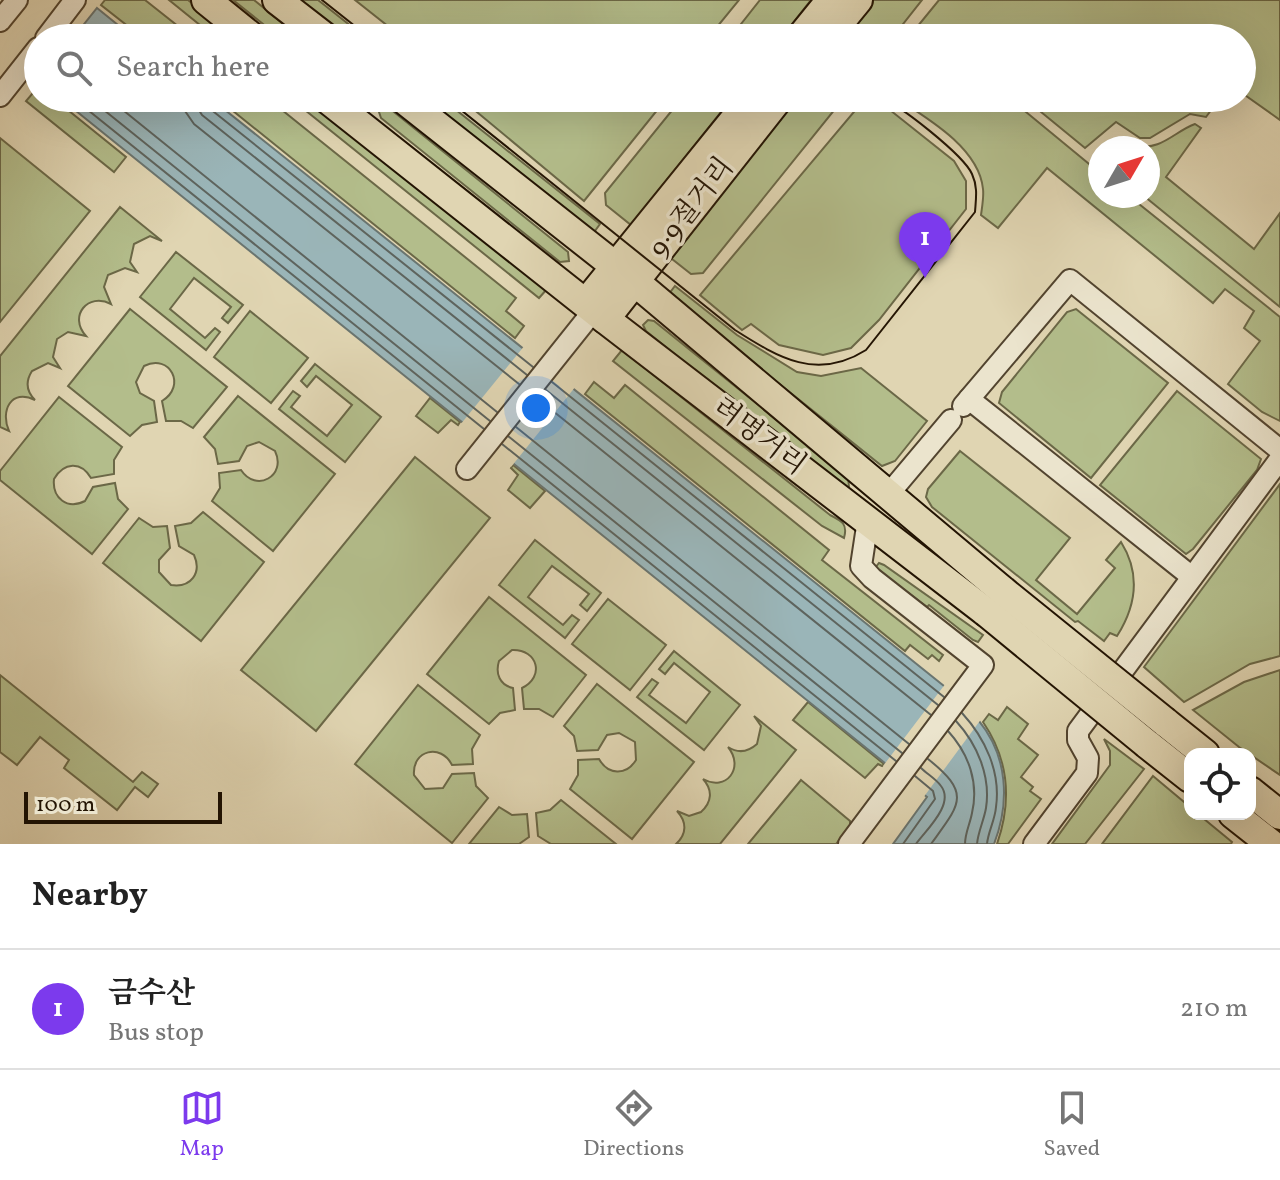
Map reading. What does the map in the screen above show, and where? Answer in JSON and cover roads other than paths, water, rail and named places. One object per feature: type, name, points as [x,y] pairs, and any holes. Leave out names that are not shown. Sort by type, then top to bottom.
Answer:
[{"type":"highway","points":[[206,0],[236,24]]},
{"type":"highway","points":[[277,0],[308,24]]},
{"type":"highway","points":[[811,24],[831,0]]},
{"type":"highway","points":[[838,24],[858,0]]},
{"type":"highway","name":"려명거리","points":[[344,112],[595,311],[868,520],[995,602]]},
{"type":"highway","name":"려명거리","points":[[420,112],[625,274],[887,496],[995,602],[1184,756]]},
{"type":"highway","name":"9·9절거리","points":[[625,274],[742,112]]},
{"type":"highway","name":"9·9절거리","points":[[595,311],[767,112]]},
{"type":"highway","points":[[1256,796],[1280,815]]},
{"type":"highway","points":[[1241,820],[1271,844]]},
{"type":"street","points":[[0,21],[17,0]]},
{"type":"street","points":[[57,24],[75,0]]},
{"type":"street","points":[[0,96],[24,66]]},
{"type":"street","points":[[887,496],[1070,280],[1280,450]]},
{"type":"street","points":[[467,469],[595,311]]},
{"type":"street","points":[[961,409],[1192,577]]},
{"type":"street","points":[[1034,844],[1087,773],[1088,758],[1078,740],[1078,731],[1280,459]]},
{"type":"street","points":[[849,844],[983,665],[861,566],[868,520]]},
{"type":"water","points":[[97,8],[117,24],[84,24]]},
{"type":"water","points":[[77,112],[228,112],[944,686],[975,716],[989,735],[1001,764],[1004,796],[994,844],[893,844],[927,797]]},
{"type":"tram line","points":[[322,0],[352,24]]},
{"type":"tram line","points":[[463,112],[735,330],[783,357],[815,365],[831,364],[866,350],[975,212],[975,183],[967,166],[944,143],[904,112]]},
{"type":"place","name":"금수산","points":[[925,278]]}]
